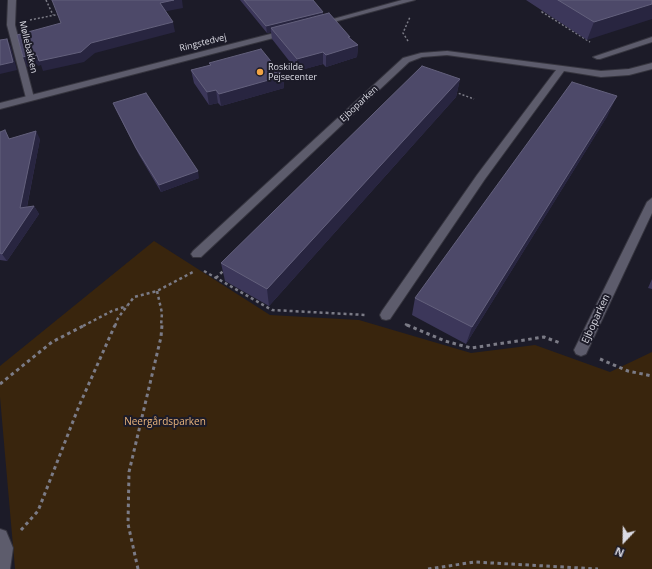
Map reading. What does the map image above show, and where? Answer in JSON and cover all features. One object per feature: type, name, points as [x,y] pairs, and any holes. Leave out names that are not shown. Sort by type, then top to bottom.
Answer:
[{"type":"street","name":"Møllebakken","points":[[12,0],[11,25],[30,98]]},
{"type":"street","points":[[310,26],[407,1]]},
{"type":"street","name":"Ringstedvej","points":[[0,106],[295,30]]},
{"type":"street","points":[[597,57],[651,40]]},
{"type":"street","name":"Ejboparken","points":[[197,254],[406,60],[415,57],[447,53],[601,74],[629,72],[652,66]]},
{"type":"street","points":[[386,315],[481,178],[561,69]]},
{"type":"street","name":"Ejboparken","points":[[581,350],[652,202]]},
{"type":"street","points":[[2,569],[3,542]]},
{"type":"path","points":[[46,0],[53,15]]},
{"type":"path","points":[[407,1],[412,15],[403,33],[415,57]]},
{"type":"path","points":[[549,10],[542,12],[607,53]]},
{"type":"path","points":[[11,25],[61,14]]},
{"type":"path","points":[[452,91],[474,99]]},
{"type":"path","points":[[216,278],[227,267]]},
{"type":"path","points":[[3,542],[38,511],[79,406],[118,318],[134,297],[157,291],[200,269],[272,310],[386,315],[444,340],[471,348],[544,337],[581,350],[628,371],[652,376]]},
{"type":"path","points":[[138,569],[128,524],[129,472],[161,337],[162,313],[157,291]]},
{"type":"path","points":[[0,384],[52,342],[112,311],[128,306]]},
{"type":"path","points":[[428,569],[475,562],[598,569]]},
{"type":"green space","name":"Neergårdsparken","points":[[154,241],[270,315],[359,320],[471,353],[535,345],[610,372],[652,352],[652,569],[15,569],[0,397],[0,366]]},
{"type":"building","points":[[52,0],[174,0],[160,3],[173,22],[91,43],[81,52],[39,61],[37,55],[34,56],[33,54],[23,57],[17,35],[61,23]]},
{"type":"building","points":[[244,0],[313,0],[323,12],[266,26]]},
{"type":"building","points":[[558,0],[652,0],[652,4],[594,22]]},
{"type":"building","points":[[329,13],[350,37],[348,37],[358,45],[326,55],[323,52],[297,59],[271,28]]},
{"type":"building","points":[[7,39],[13,62],[0,65],[0,40]]},
{"type":"building","points":[[261,49],[283,76],[219,94],[216,90],[207,92],[191,70],[211,65],[209,63]]},
{"type":"building","points":[[422,66],[460,79],[267,289],[221,263]]},
{"type":"building","points":[[572,82],[617,96],[472,327],[415,298]]},
{"type":"building","points":[[146,93],[198,171],[159,185],[136,148],[113,103]]},
{"type":"building","points":[[5,130],[9,139],[36,131],[20,208],[34,206],[2,254],[0,253],[0,132]]},
{"type":"place","name":"Roskilde Pejsecenter","points":[[260,72]]}]
